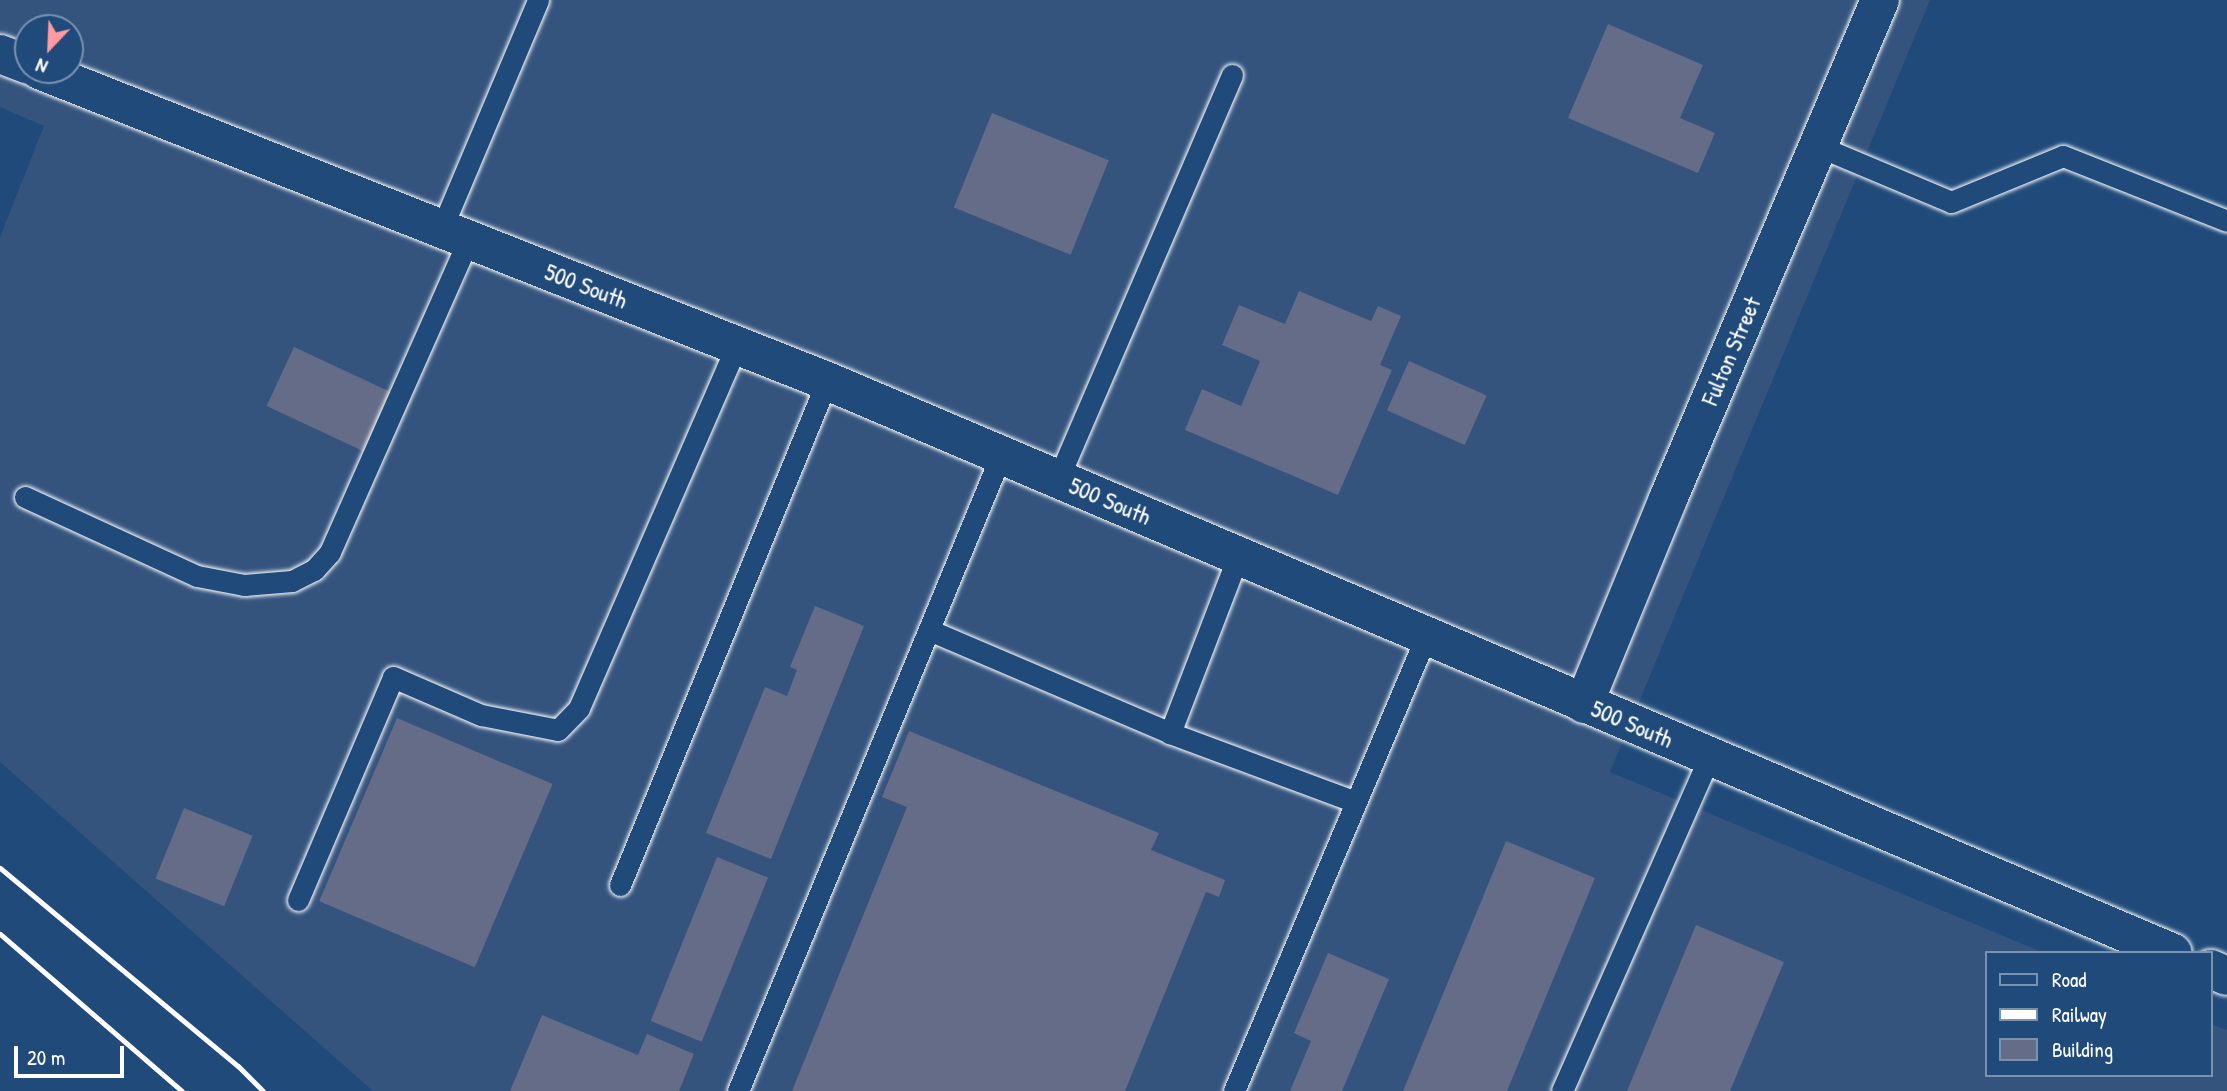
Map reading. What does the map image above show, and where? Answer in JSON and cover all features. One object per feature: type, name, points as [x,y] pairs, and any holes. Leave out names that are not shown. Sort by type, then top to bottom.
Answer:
[{"type":"street","name":"Fulton Street","points":[[1584,704],[1880,0]]},
{"type":"street","name":"500 South","points":[[74,84],[827,381],[2168,951]]},
{"type":"lane","points":[[24,497],[197,576],[244,585],[292,582],[314,570],[330,552],[454,235],[538,0]]},
{"type":"lane","points":[[1058,479],[1232,75]]},
{"type":"lane","points":[[1818,146],[1951,202],[2063,156],[2227,221]]},
{"type":"lane","points":[[298,900],[393,677],[481,715],[558,730],[579,708],[737,345]]},
{"type":"lane","points":[[621,885],[827,381]]},
{"type":"lane","points":[[738,1091],[1001,455]]},
{"type":"lane","points":[[1170,733],[1238,556]]},
{"type":"lane","points":[[929,630],[1170,733],[1356,802]]},
{"type":"lane","points":[[1234,1091],[1426,637]]},
{"type":"lane","points":[[1562,1091],[1709,757]]},
{"type":"shaded area","points":[[0,0],[1930,0],[1610,772],[2039,951],[1986,951],[1986,1077],[2213,1077],[2213,1025],[2227,1030],[2227,1091],[373,1091],[0,762],[0,237],[44,126],[0,107]]},
{"type":"building","points":[[1608,24],[1703,65],[1680,118],[1715,133],[1698,173],[1568,118]]},
{"type":"building","points":[[992,113],[1109,160],[1071,255],[954,208]]},
{"type":"building","points":[[1299,291],[1371,321],[1378,306],[1401,316],[1380,365],[1392,370],[1338,495],[1185,430],[1202,389],[1241,406],[1260,361],[1222,345],[1239,305],[1285,324]]},
{"type":"building","points":[[294,347],[391,392],[364,451],[267,406]]},
{"type":"building","points":[[1409,361],[1487,396],[1465,445],[1387,410]]},
{"type":"building","points":[[815,606],[864,626],[771,859],[706,833],[765,687],[787,696],[797,670],[790,667]]},
{"type":"building","points":[[397,718],[553,784],[475,967],[319,901]]},
{"type":"building","points":[[909,731],[1159,833],[1151,850],[1225,880],[1219,897],[1206,892],[1125,1091],[792,1091],[907,807],[882,797]]},
{"type":"building","points":[[184,808],[253,836],[224,906],[156,878]]},
{"type":"building","points":[[1506,841],[1595,878],[1507,1091],[1403,1091]]},
{"type":"building","points":[[717,857],[768,878],[702,1042],[651,1021]]},
{"type":"building","points":[[1696,925],[1784,962],[1730,1091],[1627,1091]]},
{"type":"building","points":[[1328,953],[1389,979],[1342,1091],[1290,1091],[1311,1041],[1294,1033]]},
{"type":"building","points":[[542,1015],[638,1055],[647,1034],[694,1054],[679,1091],[510,1091]]},
{"type":"railway","points":[[0,868],[238,1066],[263,1091]]},
{"type":"railway","points":[[0,934],[182,1091]]}]
